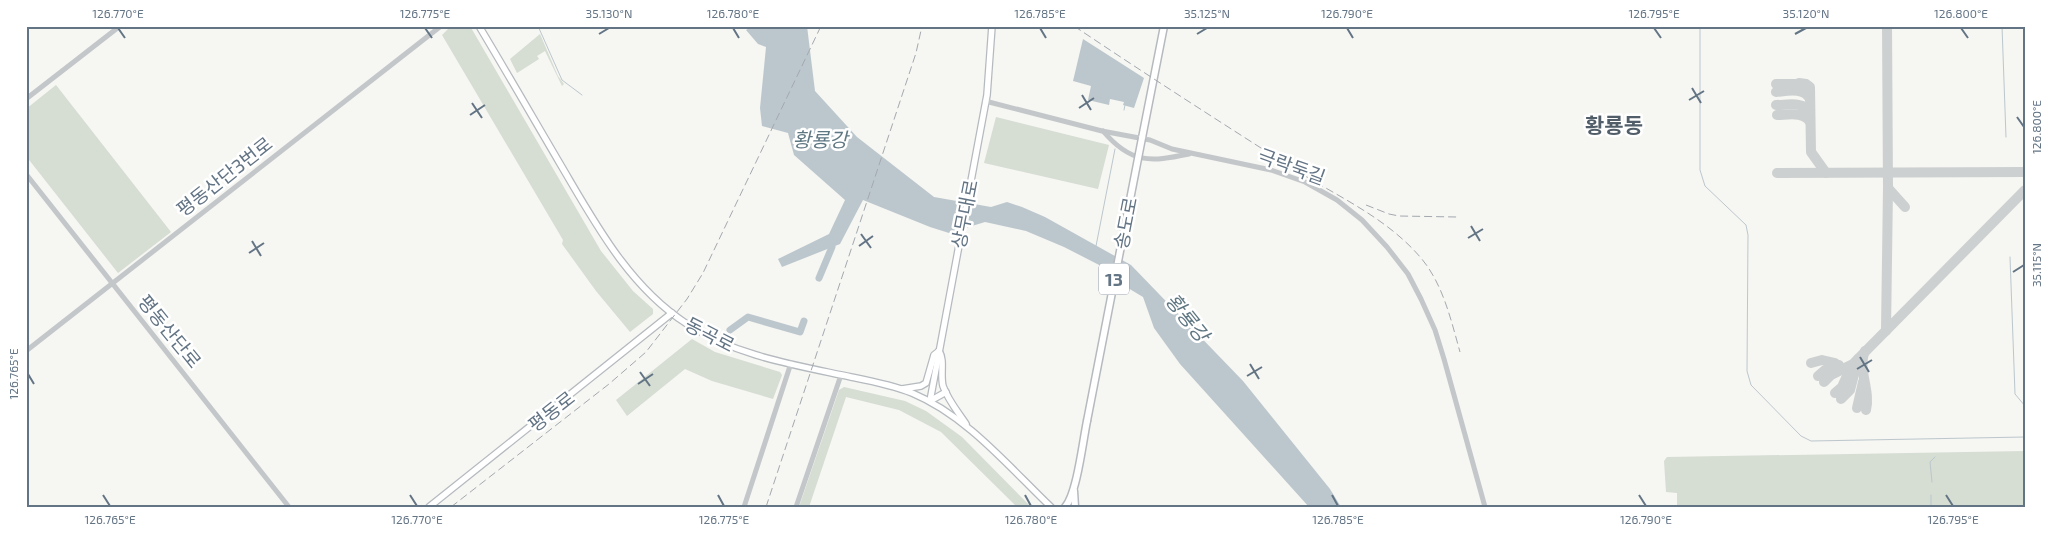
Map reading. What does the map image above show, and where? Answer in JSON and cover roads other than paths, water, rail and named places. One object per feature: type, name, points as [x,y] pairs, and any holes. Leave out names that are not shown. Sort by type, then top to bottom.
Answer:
[{"type":"main road","name":"동곡로","points":[[479,26],[614,250],[642,285],[672,313],[717,341],[751,354],[902,389],[930,401],[972,431],[1051,507]]},
{"type":"main road","name":"상무대로","points":[[930,401],[985,103],[989,76],[992,26]]},
{"type":"main road","name":"송도로","points":[[1065,507],[1074,488],[1164,26]]},
{"type":"main road","name":"평동로","points":[[429,507],[672,313]]},
{"type":"main road","points":[[902,389],[921,386],[926,383],[934,355],[939,351],[942,356],[941,373],[946,392],[972,431]]},
{"type":"main road","points":[[930,401],[946,392]]},
{"type":"main road","name":"13","points":[[1074,488],[1075,507]]},
{"type":"street","points":[[26,98],[120,26]]},
{"type":"street","name":"평동산단3번로","points":[[26,351],[441,26]]},
{"type":"street","name":"극락둑길","points":[[985,103],[1102,131],[1142,138],[1193,154],[1271,170],[1305,182],[1337,200],[1362,220],[1387,247],[1408,274],[1435,330],[1485,507]]},
{"type":"street","points":[[1102,131],[1121,150],[1151,160],[1193,154]]},
{"type":"street","name":"평동산단로","points":[[26,174],[289,507]]},
{"type":"street","points":[[744,507],[791,363]]},
{"type":"street","points":[[796,507],[841,375]]},
{"type":"water","name":"황룡강","points":[[753,26],[807,26],[815,91],[857,137],[934,197],[991,207],[1007,202],[1022,207],[1045,217],[1131,265],[1243,381],[1330,489],[1341,507],[1309,507],[1180,364],[1154,328],[1143,297],[1123,285],[1105,268],[1064,247],[1026,231],[985,222],[949,233],[863,200],[840,244],[782,267],[778,259],[829,234],[845,200],[794,155],[788,133],[762,126],[760,108],[766,47],[758,44],[746,30]]},
{"type":"water","points":[[1083,39],[1144,78],[1134,108],[1123,105],[1124,102],[1110,99],[1109,105],[1088,100],[1091,86],[1073,81]]},
{"type":"waterway","points":[[538,26],[562,80],[582,95]]},
{"type":"waterway","points":[[1700,26],[1700,170],[1705,186],[1746,225],[1748,235],[1747,371],[1751,385],[1801,436],[1811,441],[2025,437]]},
{"type":"waterway","points":[[2002,26],[2006,137]]},
{"type":"waterway","points":[[1124,110],[1125,105]]},
{"type":"waterway","points":[[1096,246],[1115,149]]},
{"type":"waterway","points":[[819,278],[832,247]]},
{"type":"waterway","points":[[2010,257],[2015,394],[2025,406]]},
{"type":"waterway","points":[[730,330],[748,317],[800,332],[804,321]]},
{"type":"waterway","points":[[1932,482],[1930,462],[1935,457]]},
{"type":"waterway","points":[[1931,495],[1931,507]]},
{"type":"railway","points":[[451,507],[609,384],[646,352],[687,299],[703,273],[821,26]]},
{"type":"railway","points":[[766,507],[916,53],[922,26]]},
{"type":"railway","points":[[1074,26],[1211,116],[1377,219],[1393,231],[1429,268],[1441,291],[1460,352]]},
{"type":"railway","points":[[1366,205],[1399,216],[1457,217]]},
{"type":"district","name":"황룡동","points":[[1614,124]]}]
